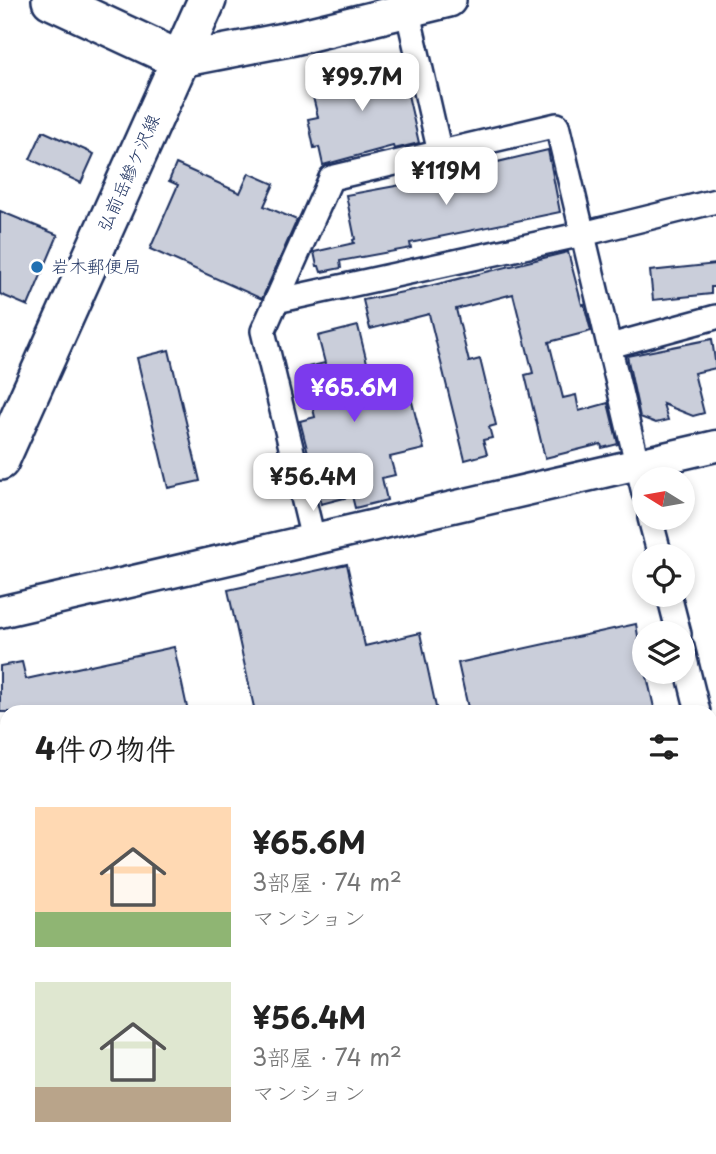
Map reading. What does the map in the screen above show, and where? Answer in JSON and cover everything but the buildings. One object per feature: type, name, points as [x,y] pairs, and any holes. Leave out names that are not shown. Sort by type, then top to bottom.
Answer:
[{"type":"main road","points":[[51,0],[180,60],[294,38],[413,4],[449,0]]},
{"type":"main road","name":"弘前岳鰺ケ沢線","points":[[0,461],[207,0]]},
{"type":"street","points":[[413,4],[411,26],[440,153]]},
{"type":"street","points":[[313,539],[263,331],[331,178],[557,125],[637,465]]},
{"type":"street","points":[[276,301],[583,234],[716,201]]},
{"type":"street","points":[[610,346],[716,317]]},
{"type":"street","points":[[0,612],[716,446]]},
{"type":"street","points":[[691,684],[696,705]]},
{"type":"place","name":"岩木郵便局","points":[[37,267]]}]
